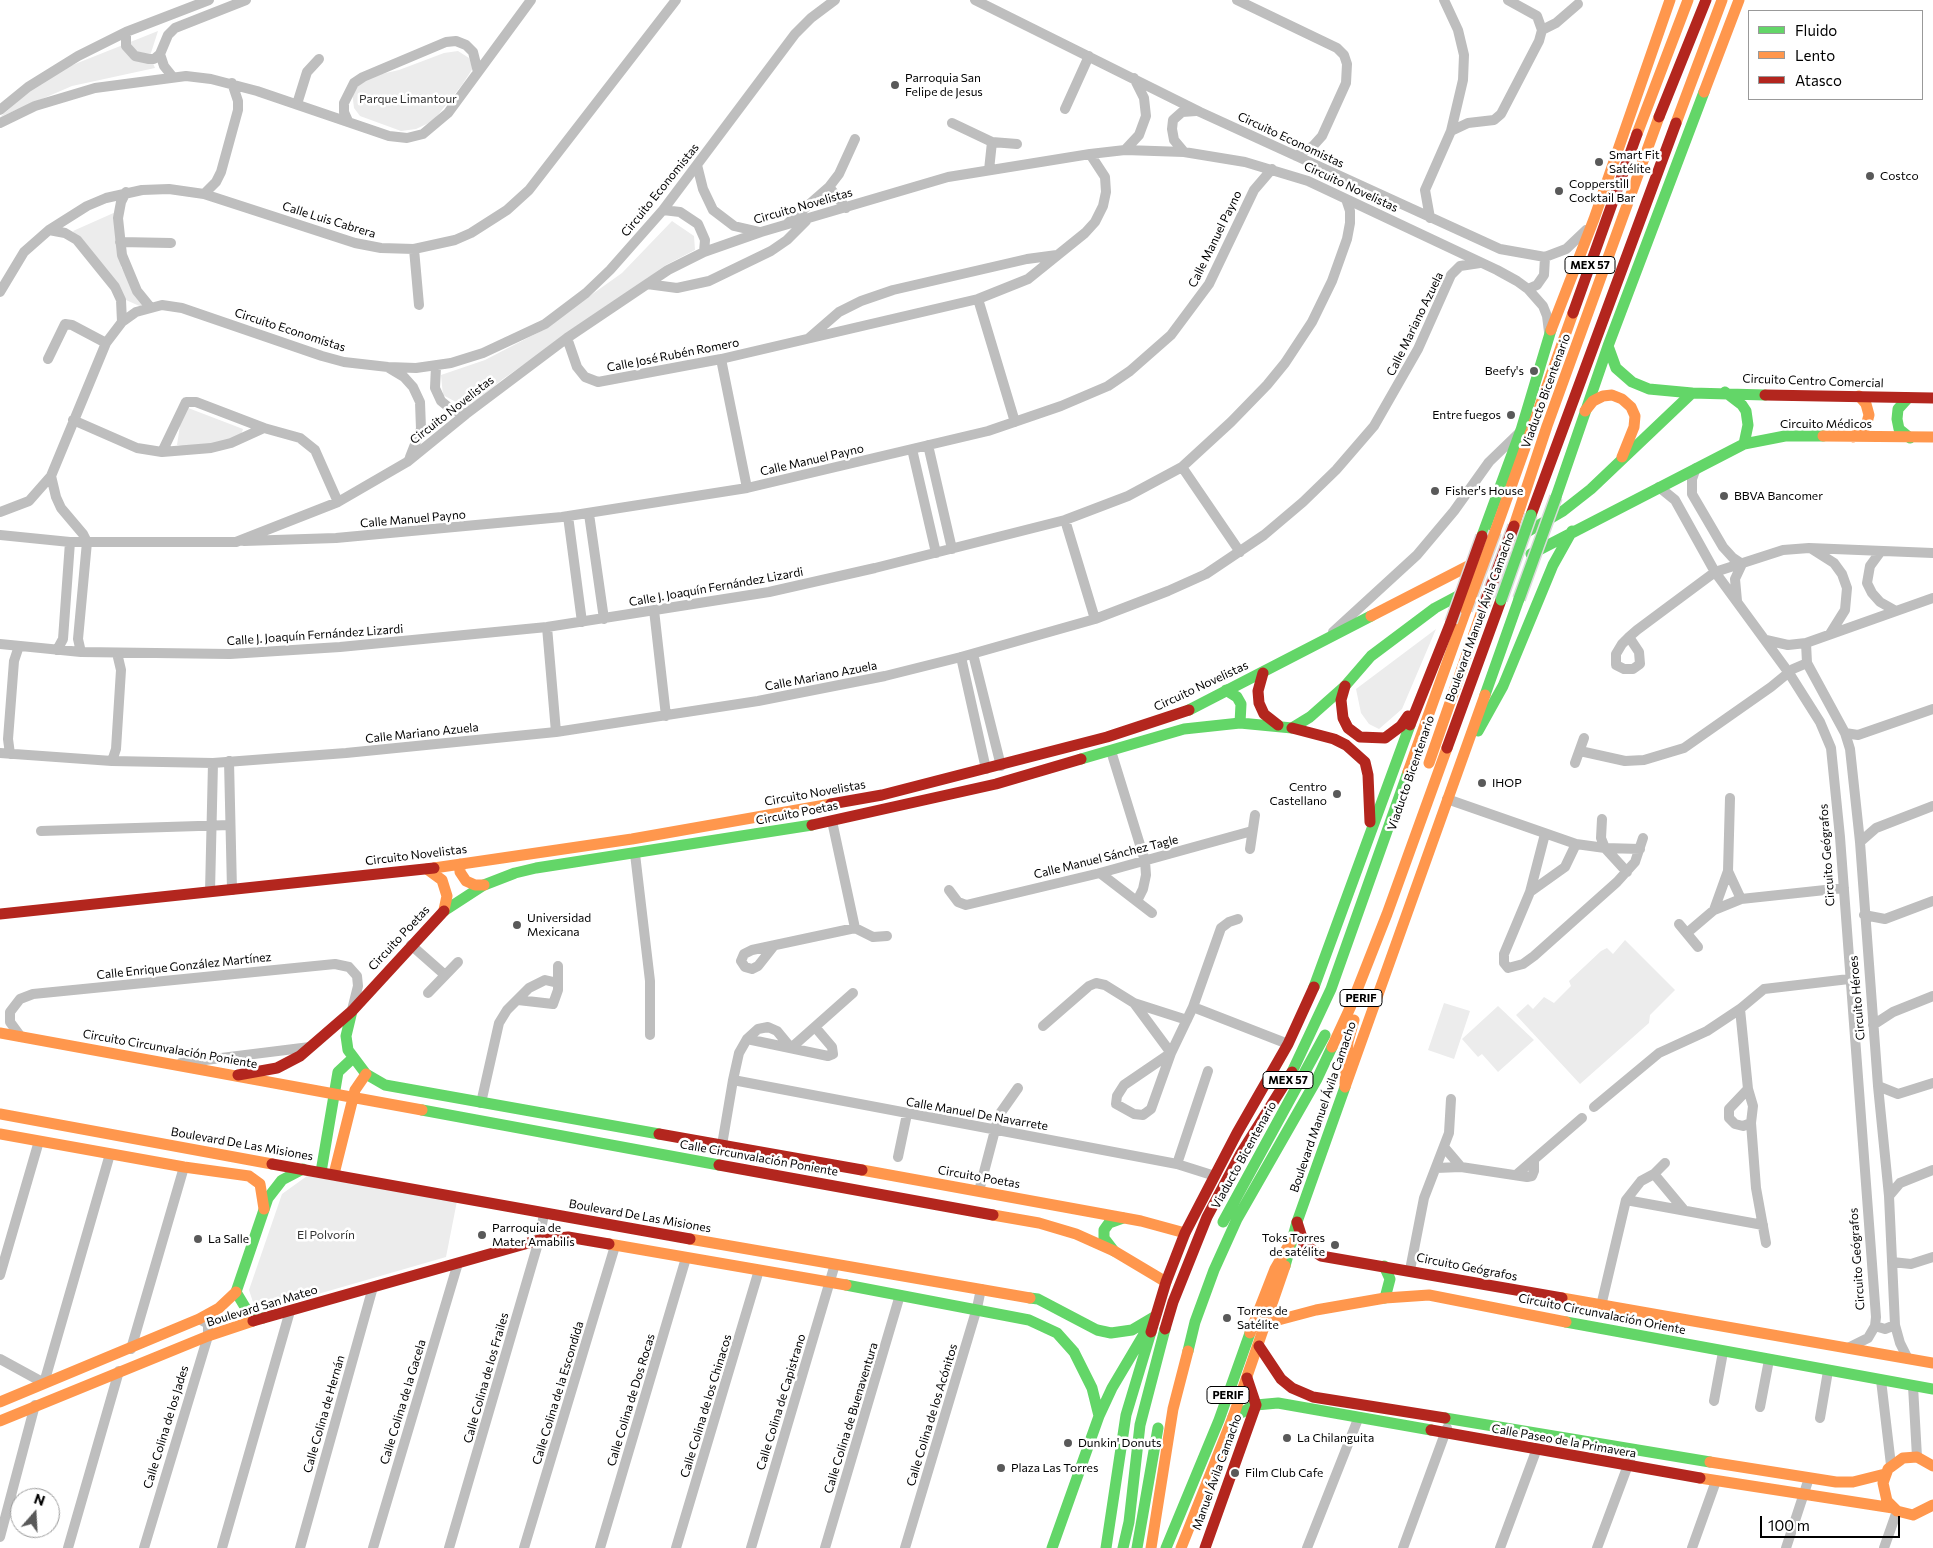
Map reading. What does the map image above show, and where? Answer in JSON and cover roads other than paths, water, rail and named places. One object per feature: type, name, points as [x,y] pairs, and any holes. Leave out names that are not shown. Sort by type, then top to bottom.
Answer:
[{"type":"main road","name":"Boulevard Manuel Ávila Camacho","points":[[1106,1548],[1126,1416],[1166,1282],[1185,1233],[1288,1044],[1320,973],[1419,700],[1451,622],[1521,430],[1549,335],[1594,219],[1670,0]]},
{"type":"main road","name":"Boulevard Manuel Ávila Camacho","points":[[1123,1548],[1129,1522],[1140,1425],[1155,1362],[1173,1302],[1207,1217],[1240,1155],[1287,1082],[1331,989],[1642,120],[1688,0]]},
{"type":"main road","name":"Viaducto Bicentenario","points":[[1183,1322],[1223,1221],[1342,1002],[1382,897],[1484,605],[1514,526],[1547,426],[1672,81],[1706,0]]},
{"type":"main road","name":"Boulevard Manuel Ávila Camacho","points":[[1151,1548],[1172,1409],[1201,1305],[1238,1220],[1317,1079],[1350,1008],[1387,914],[1531,515],[1722,0]]},
{"type":"main road","name":"Boulevard Manuel Ávila Camacho","points":[[1181,1548],[1234,1417],[1281,1284],[1290,1243],[1345,1084],[1556,497],[1584,412],[1739,0]]},
{"type":"main road","name":"Circuito Centro Comercial","points":[[1608,346],[1616,368],[1632,382],[1650,389],[1692,393],[1725,392],[1933,398]]},
{"type":"main road","points":[[1725,392],[1742,405],[1746,411],[1748,425],[1744,444]]},
{"type":"main road","points":[[1325,639],[1450,577],[1564,511],[1591,489],[1622,457],[1692,393]]},
{"type":"main road","points":[[1584,412],[1593,401],[1603,396],[1612,395],[1622,399],[1631,406],[1635,416],[1634,427],[1622,457]]},
{"type":"main road","points":[[1853,437],[1866,426],[1869,415],[1866,404],[1859,396]]},
{"type":"main road","points":[[1908,398],[1898,409],[1897,419],[1900,429],[1910,438]]},
{"type":"main road","name":"Circuito Médicos","points":[[1292,728],[1310,717],[1345,686],[1371,656],[1435,608],[1572,531],[1744,444],[1785,436],[1933,437]]},
{"type":"main road","points":[[1463,756],[1492,709],[1553,565],[1572,531]]},
{"type":"main road","name":"Circuito Novelistas","points":[[0,914],[427,870],[632,839],[872,797],[986,770],[1142,728],[1181,714],[1325,639]]},
{"type":"main road","points":[[1263,672],[1258,691],[1259,703],[1264,714],[1278,725]]},
{"type":"main road","points":[[1345,686],[1341,700],[1343,718],[1353,732],[1368,739],[1386,738],[1394,733],[1419,700]]},
{"type":"main road","points":[[1226,690],[1237,697],[1242,704],[1240,723]]},
{"type":"main road","name":"Circuito Poetas","points":[[238,1075],[277,1068],[300,1056],[352,1011],[444,910],[484,885],[515,873],[536,868],[635,854],[832,821],[996,784],[1184,729],[1240,723],[1278,725],[1334,739],[1346,745],[1365,762],[1368,775],[1371,830]]},
{"type":"main road","points":[[460,864],[460,872],[466,881],[475,885],[484,885]]},
{"type":"main road","points":[[427,870],[442,880],[447,896],[444,910]]},
{"type":"main road","name":"PERIF","points":[[1345,1084],[1348,1042],[1387,914]]},
{"type":"main road","name":"Circuito Poetas","points":[[352,1011],[346,1036],[348,1050],[352,1058],[366,1074],[385,1085],[979,1191],[1123,1218],[1185,1233]]},
{"type":"main road","name":"Circuito Circunvalación Poniente","points":[[0,1033],[336,1094]]},
{"type":"main road","points":[[321,1172],[336,1094],[338,1072],[352,1058]]},
{"type":"main road","points":[[334,1174],[353,1096],[358,1083],[366,1074]]},
{"type":"main road","name":"Calle Circunvalación Poniente","points":[[336,1094],[1039,1223],[1076,1234],[1114,1251],[1166,1282]]},
{"type":"main road","name":"Boulevard De Las Misiones","points":[[0,1114],[544,1214],[1038,1299],[1097,1330],[1111,1333],[1132,1330],[1154,1317]]},
{"type":"main road","points":[[0,1134],[184,1168],[242,1174],[254,1178],[260,1184],[264,1210]]},
{"type":"main road","points":[[758,1172],[761,1152]]},
{"type":"main road","points":[[263,1318],[251,1317],[246,1312],[236,1292],[268,1198],[278,1184],[292,1173],[303,1169]]},
{"type":"main road","points":[[1114,1251],[1104,1238],[1104,1230],[1109,1223],[1123,1218]]},
{"type":"main road","name":"Circuito Geógrafos","points":[[1297,1222],[1304,1244],[1321,1256],[1410,1270],[1601,1306],[1848,1348]]},
{"type":"main road","points":[[539,1240],[568,1237],[977,1308],[1029,1320],[1057,1333],[1080,1362],[1092,1388],[1099,1416]]},
{"type":"main road","name":"Boulevard San Mateo","points":[[0,1421],[208,1336],[263,1318],[539,1240]]},
{"type":"main road","name":"PERIF","points":[[1166,1548],[1219,1420],[1263,1298],[1275,1269],[1290,1243]]},
{"type":"main road","points":[[1384,1266],[1390,1279],[1385,1298]]},
{"type":"main road","points":[[1429,1295],[1426,1284],[1430,1275]]},
{"type":"main road","name":"Boulevard San Mateo","points":[[0,1402],[131,1349],[199,1319],[219,1308],[236,1292]]},
{"type":"main road","name":"Circuito Circunvalación Oriente","points":[[1266,1323],[1316,1310],[1385,1298],[1429,1295],[1723,1352],[1933,1389]]},
{"type":"main road","points":[[1057,1333],[1067,1314]]},
{"type":"main road","points":[[1052,1548],[1099,1416],[1112,1388],[1154,1317]]},
{"type":"main road","name":"Calle Paseo de la Primavera","points":[[1259,1346],[1281,1379],[1302,1394],[1450,1420],[1836,1482],[1853,1482],[1888,1470],[1904,1458],[1927,1461]]},
{"type":"main road","points":[[1137,1548],[1159,1420],[1176,1348]]},
{"type":"main road","points":[[1848,1348],[1933,1363]]},
{"type":"main road","name":"Manuel Ávila Camacho","points":[[1205,1548],[1256,1405],[1247,1378]]},
{"type":"main road","name":"Calle Paseo de la Primavera","points":[[1234,1417],[1256,1405],[1278,1403],[1358,1419],[1716,1482],[1895,1509],[1912,1515],[1931,1511]]},
{"type":"main road","points":[[1888,1470],[1884,1492],[1895,1509]]},
{"type":"street","points":[[179,0],[184,11]]},
{"type":"street","points":[[0,110],[53,70],[126,32],[209,0]]},
{"type":"street","points":[[172,76],[164,66],[160,54],[163,43],[175,28],[246,0]]},
{"type":"street","points":[[0,123],[35,106],[95,88],[172,76],[198,77],[232,84],[297,104],[365,129],[389,136],[407,138],[423,134],[448,114],[531,0]]},
{"type":"street","name":"Calle Luis Cabrera","points":[[1,288],[24,252],[49,230],[87,206],[126,192],[169,189],[204,194],[355,243],[396,250],[414,249],[455,240],[479,229],[507,210],[529,190],[676,0]]},
{"type":"street","name":"Circuito Economistas","points":[[0,512],[29,501],[51,476],[106,343],[122,322],[136,312],[150,307],[162,305],[182,308],[322,356],[344,362],[388,367],[436,366],[483,353],[530,332],[560,315],[604,276],[662,210],[795,34],[811,18],[835,0]]},
{"type":"street","name":"Circuito Economistas","points":[[975,0],[1200,112],[1430,218],[1500,249],[1546,257]]},
{"type":"street","points":[[1237,0],[1337,48],[1344,55],[1347,64],[1346,83],[1322,136],[1313,146],[1296,156]]},
{"type":"street","points":[[1430,218],[1425,190],[1451,131],[1462,87],[1464,55],[1458,30],[1444,0]]},
{"type":"street","points":[[1451,131],[1459,125],[1494,120],[1501,114],[1539,41],[1542,30],[1537,16],[1508,0]]},
{"type":"street","points":[[1542,30],[1568,15],[1578,4]]},
{"type":"street","points":[[126,32],[126,46],[135,56],[154,59],[160,54]]},
{"type":"street","points":[[348,122],[344,112],[344,103],[354,82],[446,42],[456,41],[470,48],[477,60],[478,72]]},
{"type":"street","points":[[1065,109],[1089,56]]},
{"type":"street","points":[[297,104],[307,72],[320,58]]},
{"type":"street","points":[[1125,150],[1139,135],[1146,116],[1144,98],[1133,78]]},
{"type":"street","points":[[204,194],[216,182],[221,172],[238,110],[238,101],[232,84]]},
{"type":"street","points":[[1184,152],[1174,140],[1173,120],[1182,112],[1200,112]]},
{"type":"street","points":[[952,122],[992,142],[1017,144]]},
{"type":"street","points":[[786,225],[828,187],[847,160],[855,139]]},
{"type":"street","points":[[989,170],[992,142]]},
{"type":"street","name":"Circuito Novelistas","points":[[0,535],[70,542],[236,542],[338,502],[407,462],[466,414],[567,338],[646,284],[704,252],[761,232],[948,177],[1090,154],[1125,150],[1184,152],[1245,162],[1308,181],[1498,270],[1528,289],[1543,306],[1547,316],[1549,335]]},
{"type":"street","name":"Calle José Rubén Romero","points":[[567,338],[577,367],[585,377],[598,382],[721,359],[978,299],[1028,279],[1085,233],[1095,222],[1103,206],[1106,192],[1105,177],[1090,154]]},
{"type":"street","points":[[697,165],[703,189],[714,210],[734,226],[761,232]]},
{"type":"street","name":"Calle Manuel Payno","points":[[236,542],[336,538],[588,514],[748,488],[928,446],[1015,422],[1085,397],[1108,386],[1130,372],[1171,336],[1209,284],[1254,190],[1272,169]]},
{"type":"street","points":[[828,187],[846,208]]},
{"type":"street","points":[[126,192],[119,208],[120,242],[131,278],[143,300],[150,307]]},
{"type":"street","name":"Calle J. Joaquín Fernández Lizardi","points":[[0,644],[80,652],[176,655],[285,651],[582,622],[769,592],[936,554],[1064,520],[1128,496],[1182,467],[1267,386],[1312,322],[1332,281],[1347,239],[1350,211],[1346,199]]},
{"type":"street","points":[[662,210],[680,212],[698,224],[705,240],[704,252]]},
{"type":"street","points":[[1528,289],[1536,285],[1544,275],[1546,257],[1566,249],[1581,237],[1594,219]]},
{"type":"street","points":[[646,284],[677,288],[709,281],[771,251],[787,240],[807,220]]},
{"type":"street","points":[[49,230],[65,234],[77,240],[115,287],[121,300],[122,322]]},
{"type":"street","points":[[120,242],[171,243]]},
{"type":"street","points":[[414,249],[419,305]]},
{"type":"street","name":"Calle José Rubén Romero","points":[[808,339],[839,312],[861,301],[893,290],[1027,259],[1057,255]]},
{"type":"street","name":"Calle Mariano Azuela","points":[[5,754],[112,761],[213,763],[346,753],[556,732],[758,701],[885,676],[962,657],[1095,619],[1168,592],[1206,574],[1264,535],[1303,502],[1336,470],[1367,433],[1404,377],[1451,275],[1460,266],[1481,263]]},
{"type":"street","points":[[978,299],[1015,422]]},
{"type":"street","points":[[48,359],[65,324],[72,324],[106,343]]},
{"type":"street","points":[[721,359],[748,488]]},
{"type":"street","points":[[436,366],[435,388],[441,400],[452,410],[466,414]]},
{"type":"street","points":[[388,367],[404,377],[413,387],[420,402],[421,430],[407,462]]},
{"type":"street","points":[[162,452],[186,402],[196,402],[309,443],[315,450],[338,502]]},
{"type":"street","points":[[73,420],[137,448],[162,452],[218,446],[264,428]]},
{"type":"street","name":"Circuito Novelistas","points":[[1325,639],[1417,555],[1454,511],[1489,462],[1521,430]]},
{"type":"street","points":[[928,446],[952,549]]},
{"type":"street","points":[[912,450],[936,554]]},
{"type":"street","points":[[1182,467],[1240,552]]},
{"type":"street","points":[[1696,468],[1692,479],[1692,494],[1723,547],[1732,558],[1742,564]]},
{"type":"street","points":[[51,476],[61,508],[80,529],[87,542],[78,639],[80,652]]},
{"type":"street","name":"Circuito Geógrafos","points":[[1659,487],[1676,500],[1715,572],[1789,672],[1820,722],[1831,748],[1844,888],[1849,979],[1876,1318],[1868,1338],[1848,1348]]},
{"type":"street","points":[[588,514],[604,619]]},
{"type":"street","points":[[568,516],[582,622]]},
{"type":"street","points":[[1064,520],[1095,619]]},
{"type":"street","points":[[57,650],[63,638],[70,542]]},
{"type":"street","points":[[1809,548],[1834,563],[1842,574],[1847,588],[1845,610],[1829,635]]},
{"type":"street","points":[[1629,636],[1639,652],[1640,664],[1633,669],[1624,669],[1616,665],[1616,654],[1629,636],[1715,572],[1782,550],[1809,548],[1933,553]]},
{"type":"street","points":[[1881,551],[1870,566],[1867,583],[1872,593],[1880,602],[1896,611]]},
{"type":"street","points":[[1737,602],[1734,579],[1742,564]]},
{"type":"street","points":[[1766,640],[1788,646],[1806,643],[1933,598]]},
{"type":"street","points":[[654,610],[666,716]]},
{"type":"street","points":[[547,626],[556,732]]},
{"type":"street","name":"Circuito Héroes","points":[[1806,643],[1807,663],[1846,733],[1852,764],[1860,842],[1878,1086],[1889,1196],[1895,1325],[1900,1343],[1908,1359]]},
{"type":"street","points":[[5,754],[8,740],[14,661],[19,646]]},
{"type":"street","points":[[112,761],[116,749],[121,670],[117,653]]},
{"type":"street","points":[[973,654],[1001,766]]},
{"type":"street","points":[[962,657],[986,770]]},
{"type":"street","points":[[1580,751],[1625,761],[1664,755],[1684,748],[1706,734],[1789,672],[1807,663]]},
{"type":"street","points":[[1846,733],[1858,736],[1933,709]]},
{"type":"street","points":[[1575,763],[1584,738]]},
{"type":"street","points":[[1111,751],[1145,861],[1146,875],[1137,901]]},
{"type":"street","points":[[229,761],[232,890]]},
{"type":"street","points":[[210,892],[213,763]]},
{"type":"street","points":[[1714,910],[1728,871],[1730,798]]},
{"type":"street","points":[[1447,799],[1576,844],[1605,848],[1640,849]]},
{"type":"street","points":[[1860,842],[1876,828],[1933,806]]},
{"type":"street","points":[[1250,849],[1254,815]]},
{"type":"street","points":[[1602,818],[1601,838],[1605,848],[1627,872]]},
{"type":"street","points":[[832,821],[859,931]]},
{"type":"street","points":[[41,831],[230,825]]},
{"type":"street","name":"Calle Manuel Sánchez Tagle","points":[[949,890],[958,902],[966,905],[1100,873],[1252,831]]},
{"type":"street","points":[[1545,834],[1530,892],[1504,954],[1504,962],[1508,968],[1524,964],[1534,956],[1627,872],[1635,862],[1643,838]]},
{"type":"street","points":[[1530,892],[1565,867],[1576,844]]},
{"type":"street","points":[[635,854],[650,981],[650,1035]]},
{"type":"street","points":[[1728,871],[1741,899]]},
{"type":"street","points":[[1100,873],[1152,913]]},
{"type":"street","points":[[1687,934],[1714,910],[1741,899],[1844,888]]},
{"type":"street","points":[[1864,915],[1885,919],[1933,901]]},
{"type":"street","points":[[1171,1052],[1124,1085],[1117,1096],[1116,1104],[1134,1114],[1143,1115],[1150,1109],[1171,1052],[1193,1007],[1221,928],[1229,922],[1238,919]]},
{"type":"street","points":[[1679,924],[1698,947]]},
{"type":"street","points":[[773,947],[758,966],[752,969],[745,967],[741,961],[744,954],[773,947],[859,931],[873,937],[887,936]]},
{"type":"street","points":[[411,945],[445,975]]},
{"type":"street","points":[[428,993],[458,962]]},
{"type":"street","name":"Calle Enrique González Martínez","points":[[21,1037],[10,1022],[10,1012],[20,999],[33,994],[335,964],[349,968],[357,976],[358,986],[352,1011]]},
{"type":"street","points":[[518,1000],[553,1004],[556,998],[558,983],[558,966]]},
{"type":"street","points":[[1594,1107],[1659,1053],[1707,1031],[1740,1009],[1764,989],[1849,979]]},
{"type":"street","points":[[481,1103],[499,1023],[518,1000],[537,982],[545,980],[558,983]]},
{"type":"street","points":[[1043,1026],[1089,986],[1096,983],[1105,985],[1134,1003],[1187,1020]]},
{"type":"street","points":[[791,1048],[853,993]]},
{"type":"street","points":[[1873,1025],[1893,1012],[1933,996]]},
{"type":"street","points":[[1134,1003],[1171,1052]]},
{"type":"street","points":[[1193,1007],[1288,1044]]},
{"type":"street","points":[[1740,1009],[1748,1089],[1753,1106],[1751,1122],[1756,1188],[1760,1196],[1766,1243]]},
{"type":"street","points":[[722,1145],[739,1054],[747,1039],[758,1029],[768,1027],[778,1031],[791,1048]]},
{"type":"street","points":[[747,1039],[828,1056],[833,1054],[832,1047],[814,1027]]},
{"type":"street","points":[[175,1064],[311,1047]]},
{"type":"street","points":[[1177,1164],[1208,1071]]},
{"type":"street","name":"Calle Manuel De Navarrete","points":[[733,1080],[1177,1164],[1215,1176]]},
{"type":"street","points":[[1878,1086],[1898,1094],[1933,1083]]},
{"type":"street","points":[[979,1191],[994,1130],[1002,1108],[1018,1088]]},
{"type":"street","points":[[1748,1089],[1729,1109],[1729,1118],[1735,1124],[1743,1126],[1751,1122]]},
{"type":"street","points":[[1410,1270],[1419,1217],[1448,1133],[1451,1099]]},
{"type":"street","points":[[898,1157],[907,1114]]},
{"type":"street","points":[[1516,1175],[1582,1118]]},
{"type":"street","points":[[0,1275],[39,1141]]},
{"type":"street","points":[[1444,1147],[1461,1167]]},
{"type":"street","points":[[0,1359],[44,1383],[110,1154]]},
{"type":"street","points":[[1436,1168],[1461,1167],[1532,1176],[1534,1160]]},
{"type":"street","points":[[1601,1306],[1626,1200],[1641,1181],[1654,1174],[1666,1162]]},
{"type":"street","points":[[131,1349],[184,1168]]},
{"type":"street","points":[[1889,1196],[1900,1183],[1933,1170]]},
{"type":"street","points":[[1654,1174],[1684,1210]]},
{"type":"street","points":[[1626,1200],[1764,1225]]},
{"type":"street","name":"Calle Colina de los Frailes","points":[[449,1548],[539,1240],[544,1214]]},
{"type":"street","name":"Calle Colina de la Escondida","points":[[524,1548],[615,1246]]},
{"type":"street","points":[[1892,1262],[1911,1264],[1933,1257]]},
{"type":"street","name":"Calle Colina de Dos Rocas","points":[[600,1548],[686,1258]]},
{"type":"street","name":"Calle Colina de la Gacela","points":[[373,1548],[458,1264]]},
{"type":"street","name":"Calle Colina de Capistrano","points":[[751,1548],[835,1264]]},
{"type":"street","name":"Calle Colina de los Chinacos","points":[[676,1548],[759,1270]]},
{"type":"street","name":"Calle Colina de Hernán","points":[[300,1548],[373,1287]]},
{"type":"street","name":"Calle Colina de los Acónitos","points":[[905,1548],[977,1308],[981,1289]]},
{"type":"street","name":"Calle Colina de Buenaventura","points":[[825,1548],[900,1295]]},
{"type":"street","points":[[222,1548],[290,1311]]},
{"type":"street","points":[[199,1319],[208,1324],[208,1336]]},
{"type":"street","points":[[1874,1326],[1885,1329],[1895,1325]]},
{"type":"street","name":"Calle Colina de los Jades","points":[[144,1548],[208,1336]]},
{"type":"street","points":[[1714,1401],[1723,1352]]},
{"type":"street","points":[[1760,1407],[1769,1360]]},
{"type":"street","points":[[68,1548],[119,1371]]},
{"type":"street","points":[[1820,1418],[1828,1371]]},
{"type":"street","points":[[1881,1380],[1888,1470]]},
{"type":"street","points":[[1913,1386],[1927,1461]]},
{"type":"street","points":[[0,1537],[35,1406]]},
{"type":"street","points":[[1307,1548],[1358,1419]]},
{"type":"street","points":[[1403,1548],[1450,1420]]},
{"type":"street","points":[[1597,1548],[1634,1449]]},
{"type":"street","points":[[1500,1548],[1536,1450]]},
{"type":"street","points":[[1786,1548],[1809,1478]]},
{"type":"street","points":[[1692,1548],[1716,1482]]},
{"type":"street","points":[[1884,1548],[1895,1509]]},
{"type":"place","name":"Parroquia San Felipe de Jesus","points":[[895,85]]},
{"type":"place","name":"Smart Fit Satélite","points":[[1599,162]]},
{"type":"place","name":"Costco","points":[[1870,176]]},
{"type":"place","name":"Copperstill Cocktail Bar","points":[[1559,191]]},
{"type":"place","name":"Beefy's","points":[[1534,371]]},
{"type":"place","name":"Entre fuegos","points":[[1511,415]]},
{"type":"place","name":"Fisher's House","points":[[1435,491]]},
{"type":"place","name":"BBVA Bancomer","points":[[1724,496]]},
{"type":"place","name":"IHOP","points":[[1482,783]]},
{"type":"place","name":"Centro Castellano","points":[[1337,794]]},
{"type":"place","name":"Universidad Mexicana","points":[[517,925]]},
{"type":"place","name":"Parroquia de Mater Amabilis","points":[[482,1235]]},
{"type":"place","name":"La Salle","points":[[198,1239]]},
{"type":"place","name":"Toks Torres de satélite","points":[[1335,1245]]},
{"type":"place","name":"Torres de Satélite","points":[[1227,1318]]},
{"type":"place","name":"La Chilanguita","points":[[1287,1438]]},
{"type":"place","name":"Dunkin' Donuts","points":[[1068,1443]]},
{"type":"place","name":"Plaza Las Torres","points":[[1001,1468]]},
{"type":"place","name":"Film Club Cafe","points":[[1235,1473]]},
{"type":"park label","name":"Parque Limantour","points":[[408,99]]},
{"type":"park label","name":"El Polvorín","points":[[326,1235]]}]
